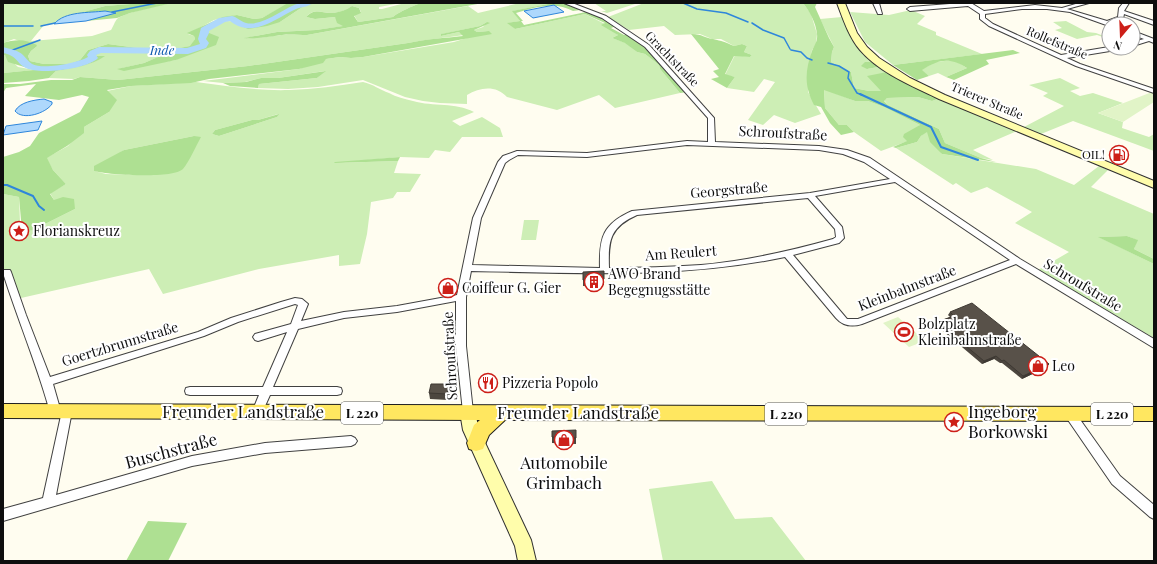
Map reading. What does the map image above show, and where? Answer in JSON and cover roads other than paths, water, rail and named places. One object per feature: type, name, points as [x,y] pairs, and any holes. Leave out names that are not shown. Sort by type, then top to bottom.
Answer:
[{"type":"main road","name":"Trierer Straße","points":[[841,3],[854,34],[865,49],[883,65],[900,75],[939,95],[1154,185]]},
{"type":"main road","name":"Freunder Landstraße","points":[[3,411],[1154,414]]},
{"type":"main road","points":[[468,412],[470,429],[524,546],[527,561]]},
{"type":"main road","points":[[476,443],[481,430],[502,412]]},
{"type":"street","name":"Grachtstraße","points":[[568,3],[604,17],[647,46],[711,118],[712,143]]},
{"type":"street","points":[[876,3],[880,13]]},
{"type":"street","points":[[910,9],[970,3],[983,13],[1023,6],[1046,6],[1064,8],[1101,21]]},
{"type":"street","points":[[1064,8],[1086,3]]},
{"type":"street","points":[[1121,16],[1122,8],[1126,3]]},
{"type":"street","points":[[1122,12],[1151,22],[1154,15]]},
{"type":"street","name":"Rollefstraße","points":[[983,13],[982,18],[991,25],[1059,57],[1154,91]]},
{"type":"street","points":[[1141,36],[1151,40]]},
{"type":"street","points":[[1141,42],[1151,40]]},
{"type":"street","points":[[1059,57],[1101,50]]},
{"type":"street","name":"Schroufstraße","points":[[468,412],[461,346],[461,297],[477,218],[502,162],[512,154],[528,152],[587,155],[664,144],[712,143],[832,150],[867,160],[1017,261],[1154,344]]},
{"type":"street","name":"Georgstraße","points":[[605,270],[604,251],[608,231],[616,222],[635,213],[810,195],[896,180]]},
{"type":"street","name":"Am Reulert","points":[[467,268],[656,270],[710,266],[787,254],[836,241],[840,238],[841,234],[838,229],[810,195]]},
{"type":"street","name":"Kleinbahnstraße","points":[[787,254],[839,316],[844,321],[851,323],[859,322],[894,309],[1017,261]]},
{"type":"street","points":[[7,272],[21,316],[47,382],[54,405],[58,411],[48,502]]},
{"type":"street","name":"Schroufstraße","points":[[258,337],[294,326],[344,316],[368,312],[397,310],[461,297]]},
{"type":"street","name":"Goertzbrunnstraße","points":[[47,382],[201,334],[218,325],[292,301],[299,301],[303,304],[294,326]]},
{"type":"street","points":[[257,412],[294,326]]},
{"type":"street","points":[[190,390],[337,391]]},
{"type":"street","points":[[1070,414],[1116,480],[1154,513]]},
{"type":"street","name":"Buschstraße","points":[[3,515],[192,461],[265,448],[351,441]]},
{"type":"water","points":[[554,5],[564,12],[533,18],[524,11]]},
{"type":"water","points":[[105,11],[116,13],[86,21],[54,24],[64,17],[71,15]]},
{"type":"water","points":[[44,99],[52,102],[52,104],[40,113],[29,116],[19,114],[15,111],[20,105]]},
{"type":"water","points":[[42,121],[38,130],[3,135],[6,126]]},
{"type":"waterway","points":[[112,12],[157,3]]},
{"type":"waterway","name":"Inde","points":[[3,50],[18,55],[27,65],[34,68],[62,67],[89,61],[93,58],[91,55],[99,50],[188,51],[203,46],[205,43],[202,39],[205,33],[204,30],[222,20],[232,18],[238,23],[248,26],[263,24],[294,7],[309,3]]},
{"type":"waterway","points":[[683,3],[697,9],[726,13],[748,22]]},
{"type":"waterway","points":[[41,26],[55,23]]},
{"type":"waterway","points":[[752,23],[763,30],[784,38],[790,49]]},
{"type":"waterway","points":[[3,26],[33,26]]},
{"type":"waterway","points":[[10,51],[40,40]]},
{"type":"waterway","points":[[791,50],[801,52],[807,58],[812,60]]},
{"type":"waterway","points":[[828,63],[839,66],[849,72],[848,78],[857,93],[862,95]]},
{"type":"waterway","points":[[860,94],[931,127],[941,147],[978,160]]},
{"type":"waterway","points":[[3,185],[7,185],[33,196],[39,206],[44,210]]},
{"type":"place","name":"OIL!","points":[[1119,155]]},
{"type":"place","name":"Florianskreuz","points":[[19,231]]},
{"type":"place","name":"AWO Brand Begegnugsstätte","points":[[594,282]]},
{"type":"place","name":"Coiffeur G. Gier","points":[[448,288]]},
{"type":"place","name":"Bolzplatz Kleinbahnstraße","points":[[904,332]]},
{"type":"place","name":"Leo","points":[[1038,366]]},
{"type":"place","name":"Pizzeria Popolo","points":[[488,383]]},
{"type":"place","name":"Ingeborg Borkowski","points":[[954,422]]},
{"type":"place","name":"Automobile Grimbach","points":[[564,440]]}]
